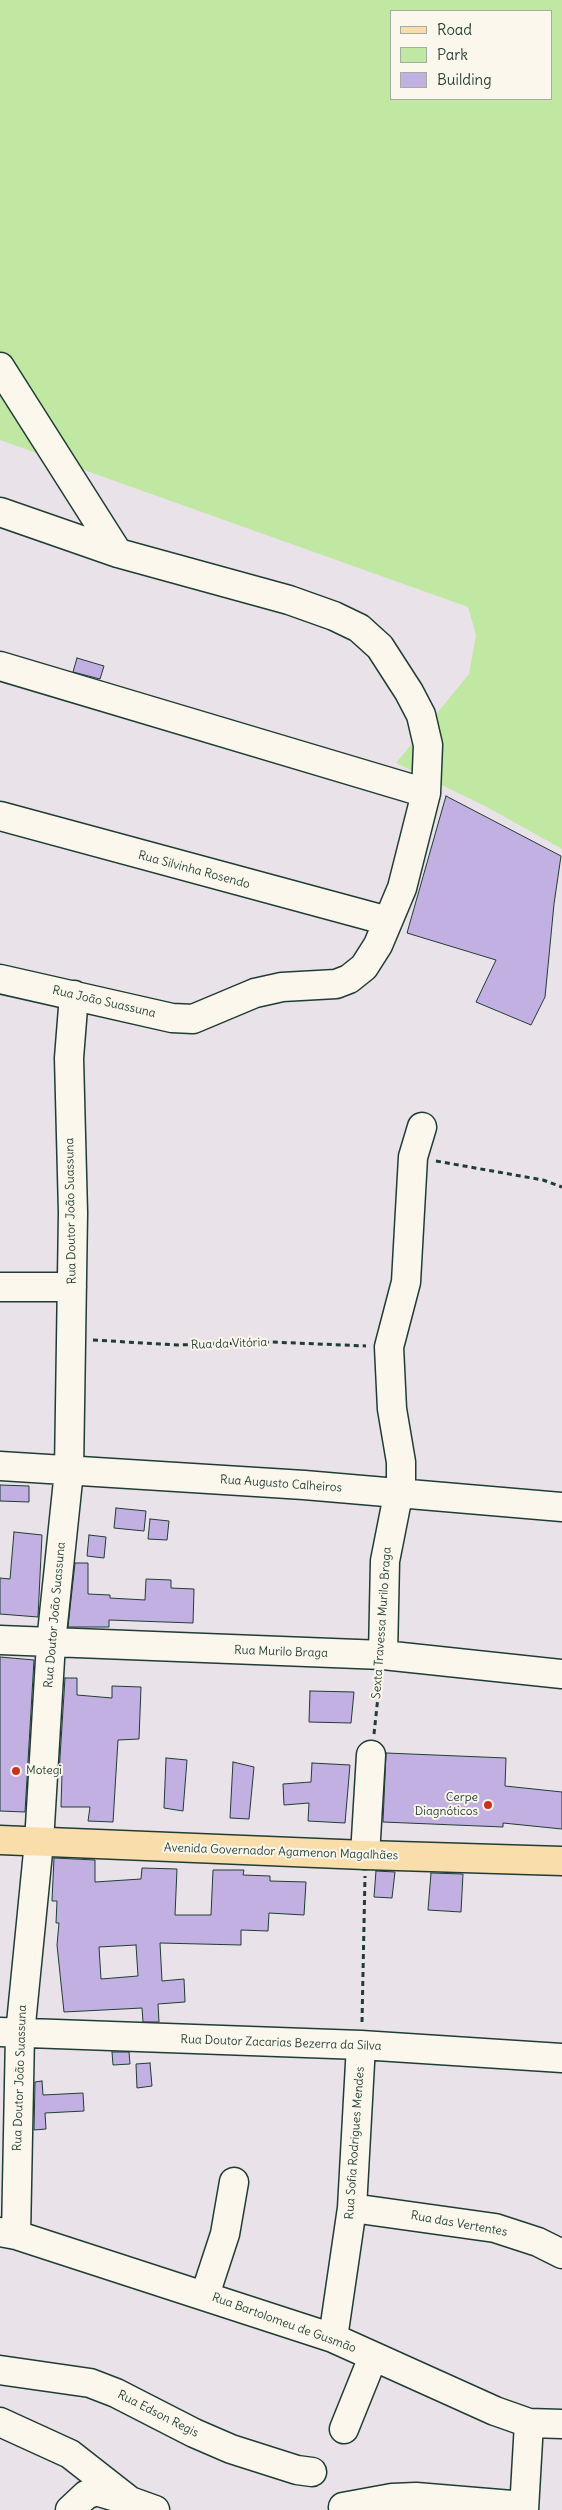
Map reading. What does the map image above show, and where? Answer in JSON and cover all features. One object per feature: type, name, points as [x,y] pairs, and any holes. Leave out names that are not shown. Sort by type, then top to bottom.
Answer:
[{"type":"main road","name":"Avenida Governador Agamenon Magalhães","points":[[0,1840],[562,1861]]},
{"type":"street","points":[[0,366],[118,553]]},
{"type":"street","name":"Rua João Suassuna","points":[[0,512],[118,553],[289,600],[334,616],[358,628],[380,647],[409,692],[421,715],[428,745],[426,793],[402,888],[378,945],[364,968],[349,980],[336,984],[282,987],[255,993],[193,1019],[172,1018],[0,979]]},
{"type":"street","points":[[0,666],[426,793]]},
{"type":"street","name":"Rua Silvinha Rosendo","points":[[0,816],[388,921]]},
{"type":"street","name":"Rua Doutor João Suassuna","points":[[8,2234],[10,2033],[39,1842],[52,1643],[68,1471],[73,1213],[69,1087],[74,995]]},
{"type":"street","name":"Sexta Travessa Murilo Braga","points":[[383,1655],[385,1561],[389,1535],[400,1493],[401,1462],[392,1409],[389,1347],[406,1282],[413,1157],[422,1127]]},
{"type":"street","points":[[0,1288],[72,1288]]},
{"type":"street","name":"Rua Augusto Calheiros","points":[[0,1466],[175,1476],[562,1507]]},
{"type":"street","name":"Rua Murilo Braga","points":[[0,1640],[383,1655],[562,1674]]},
{"type":"street","points":[[365,1855],[371,1756]]},
{"type":"street","name":"Rua Doutor Zacarias Bezerra da Silva","points":[[10,2033],[361,2045],[562,2058]]},
{"type":"street","name":"Rua Sofia Rodrigues Mendes","points":[[333,2338],[352,2208],[361,2045]]},
{"type":"street","points":[[205,2295],[225,2234],[234,2182]]},
{"type":"street","name":"Rua das Vertentes","points":[[352,2208],[495,2228],[538,2242],[562,2254]]},
{"type":"street","name":"Rua Bartolomeu de Gusmão","points":[[8,2234],[205,2295],[333,2338],[495,2411],[529,2423],[562,2424]]},
{"type":"street","points":[[344,2429],[373,2357]]},
{"type":"street","name":"Rua Edson Regis","points":[[0,2370],[90,2383],[116,2393],[194,2433],[231,2449],[298,2470],[312,2472]]},
{"type":"street","points":[[0,2422],[70,2454],[130,2501]]},
{"type":"street","points":[[343,2507],[392,2498],[416,2497],[524,2508],[529,2423]]},
{"type":"street","points":[[70,2510],[86,2495],[96,2491],[155,2510]]},
{"type":"path","points":[[413,1157],[543,1180],[562,1187]]},
{"type":"path","name":"Rua da Vitória","points":[[70,1340],[117,1340],[177,1345],[272,1342],[389,1347]]},
{"type":"path","name":"Sexta Travessa Murilo Braga","points":[[371,1756],[383,1655]]},
{"type":"path","points":[[361,2045],[365,1855]]},
{"type":"green space","points":[[0,0],[562,0],[562,849],[485,806],[396,763],[469,674],[476,635],[468,607],[0,440]]},
{"type":"building","points":[[77,658],[104,666],[100,679],[73,672]]},
{"type":"building","points":[[446,796],[561,856],[554,904],[545,997],[531,1025],[476,1002],[496,960],[407,933]]},
{"type":"building","points":[[0,1485],[29,1486],[29,1502],[0,1501]]},
{"type":"building","points":[[116,1508],[146,1511],[144,1531],[114,1528]]},
{"type":"building","points":[[150,1519],[169,1521],[167,1540],[148,1539]]},
{"type":"building","points":[[14,1532],[42,1535],[38,1617],[0,1614],[0,1578],[10,1579]]},
{"type":"building","points":[[89,1535],[106,1537],[104,1558],[87,1556]]},
{"type":"building","points":[[75,1563],[88,1563],[88,1594],[110,1595],[110,1598],[145,1600],[146,1579],[171,1580],[171,1588],[194,1589],[193,1623],[109,1620],[109,1627],[68,1627]]},
{"type":"building","points":[[0,1657],[34,1660],[25,1812],[0,1811]]},
{"type":"building","points":[[65,1678],[77,1678],[77,1695],[112,1698],[112,1686],[141,1687],[139,1739],[118,1740],[113,1822],[88,1821],[90,1807],[61,1807],[62,1773],[59,1773]]},
{"type":"building","points":[[310,1691],[354,1692],[351,1723],[309,1722]]},
{"type":"building","points":[[386,1753],[506,1758],[505,1786],[562,1792],[562,1829],[503,1823],[503,1827],[383,1822]]},
{"type":"building","points":[[166,1758],[187,1760],[183,1811],[164,1808]]},
{"type":"building","points":[[233,1762],[254,1767],[249,1819],[230,1818]]},
{"type":"building","points":[[312,1763],[350,1765],[345,1823],[308,1821],[309,1803],[284,1805],[283,1784],[311,1782]]},
{"type":"building","points":[[54,1858],[95,1860],[95,1882],[141,1879],[142,1868],[177,1869],[175,1915],[211,1915],[213,1870],[244,1870],[243,1875],[270,1876],[270,1881],[306,1882],[304,1915],[269,1913],[268,1931],[241,1930],[241,1945],[160,1943],[162,1981],[184,1979],[185,2002],[158,2004],[159,2022],[143,2022],[142,2008],[64,2012],[57,1945],[59,1923],[56,1923],[57,1901],[52,1901]],"holes":[[[136,1945],[138,1976],[101,1979],[99,1947]]]},
{"type":"building","points":[[376,1871],[395,1872],[392,1898],[374,1897]]},
{"type":"building","points":[[431,1873],[463,1874],[461,1912],[428,1910]]},
{"type":"building","points":[[112,2052],[129,2052],[130,2064],[113,2065]]},
{"type":"building","points":[[150,2063],[152,2086],[137,2088],[136,2064]]},
{"type":"building","points":[[42,2081],[43,2095],[83,2093],[84,2111],[45,2113],[46,2129],[34,2130],[35,2082]]},
{"type":"place","name":"Motegi","points":[[16,1771]]},
{"type":"place","name":"Cerpe Diagnóticos","points":[[488,1805]]}]
